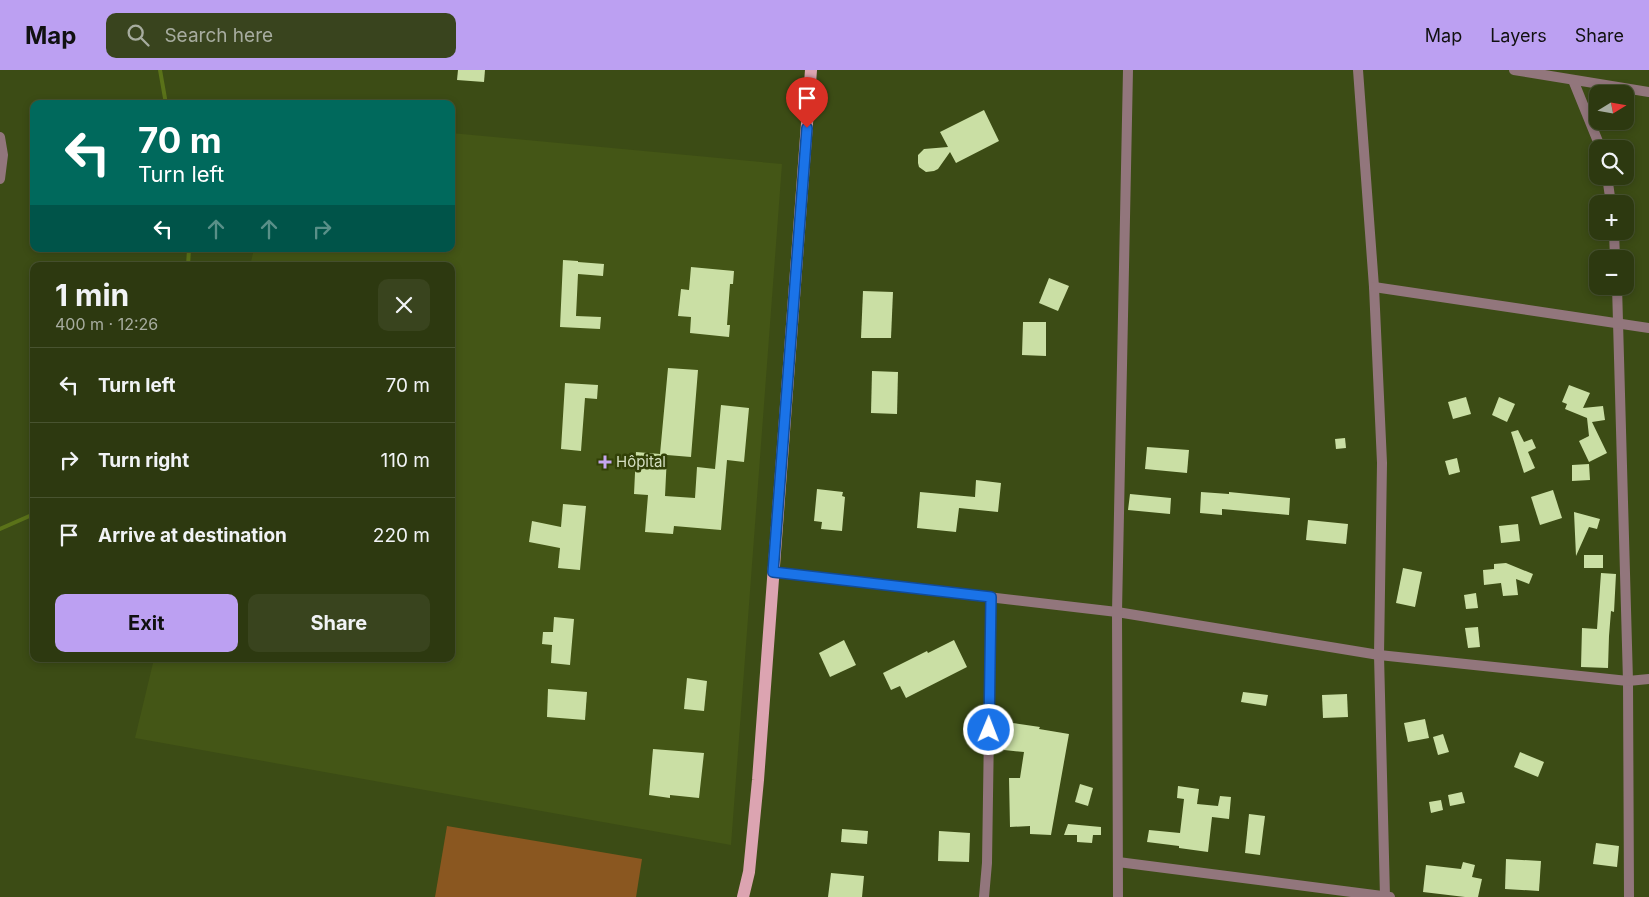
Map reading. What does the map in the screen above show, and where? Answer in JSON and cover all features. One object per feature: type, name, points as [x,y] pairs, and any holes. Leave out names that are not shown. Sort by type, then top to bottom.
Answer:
[{"type":"main road","points":[[743,897],[749,872],[752,844],[811,70]]},
{"type":"street","points":[[1118,897],[1117,612],[1128,70]]},
{"type":"street","points":[[1118,862],[1387,896],[1379,655],[1382,463],[1374,287],[1358,70]]},
{"type":"street","points":[[1514,70],[1649,92]]},
{"type":"street","points":[[1573,80],[1597,140]]},
{"type":"street","points":[[0,137],[3,155],[0,179]]},
{"type":"street","points":[[1374,287],[1649,328]]},
{"type":"street","points":[[1616,295],[1628,681],[1629,897]]},
{"type":"street","points":[[773,572],[1117,612],[1379,655],[1628,681],[1649,679]]},
{"type":"street","points":[[984,897],[987,863],[991,597]]},
{"type":"shaded area","name":"Hôpital","points":[[455,133],[782,164],[731,845],[135,738],[153,662],[455,662],[455,262],[251,262],[253,252],[455,252]]},
{"type":"shaded area","points":[[447,826],[642,859],[636,897],[435,897]]},
{"type":"building","points":[[458,70],[485,70],[484,82],[457,80]]},
{"type":"building","points":[[984,110],[999,141],[956,163],[950,152],[938,169],[934,171],[926,172],[919,167],[918,155],[924,149],[948,147],[940,132]]},
{"type":"building","points":[[563,260],[604,264],[603,276],[578,274],[576,316],[601,317],[600,329],[560,327]]},
{"type":"building","points":[[691,267],[734,271],[733,284],[730,284],[727,325],[730,325],[729,337],[690,333],[691,317],[678,316],[681,289],[689,290]]},
{"type":"building","points":[[1049,278],[1069,286],[1058,311],[1039,303]]},
{"type":"building","points":[[863,291],[893,292],[891,338],[861,338]]},
{"type":"building","points":[[1023,322],[1046,322],[1046,356],[1022,355]]},
{"type":"building","points":[[668,368],[698,370],[691,457],[667,455],[665,496],[695,498],[697,467],[715,469],[721,405],[749,408],[744,462],[727,460],[721,530],[674,526],[673,534],[645,532],[648,495],[634,494],[636,452],[660,454]]},
{"type":"building","points":[[872,371],[898,372],[897,414],[871,413]]},
{"type":"building","points":[[565,383],[598,385],[597,399],[585,398],[581,451],[561,449]]},
{"type":"building","points":[[1569,385],[1590,393],[1583,408],[1603,406],[1605,420],[1592,422],[1607,453],[1589,462],[1579,441],[1589,436],[1587,418],[1565,409],[1567,404],[1562,402]]},
{"type":"building","points":[[1466,397],[1471,414],[1453,419],[1448,402]]},
{"type":"building","points":[[1499,397],[1515,404],[1507,422],[1492,415]]},
{"type":"building","points":[[1518,430],[1524,442],[1532,439],[1536,448],[1528,452],[1535,468],[1524,473],[1511,432]]},
{"type":"building","points":[[1345,438],[1346,448],[1336,449],[1335,439]]},
{"type":"building","points":[[1147,447],[1189,450],[1187,473],[1145,469]]},
{"type":"building","points":[[1457,458],[1460,472],[1449,475],[1445,461]]},
{"type":"building","points":[[1589,464],[1590,480],[1572,481],[1572,465]]},
{"type":"building","points":[[976,480],[1001,483],[998,512],[959,508],[956,532],[917,528],[920,492],[975,497]]},
{"type":"building","points":[[817,489],[843,492],[842,496],[845,497],[842,531],[821,529],[822,522],[814,521]]},
{"type":"building","points":[[1553,490],[1562,518],[1540,525],[1531,497]]},
{"type":"building","points":[[1201,492],[1229,494],[1229,492],[1290,498],[1289,515],[1222,509],[1222,515],[1200,513]]},
{"type":"building","points":[[1130,494],[1171,498],[1170,514],[1128,510]]},
{"type":"building","points":[[563,504],[586,506],[580,570],[558,568],[560,548],[529,542],[532,521],[561,527]]},
{"type":"building","points":[[1574,512],[1600,519],[1597,529],[1589,527],[1576,556]]},
{"type":"building","points":[[1308,520],[1348,524],[1346,544],[1306,540]]},
{"type":"building","points":[[1518,524],[1520,541],[1501,543],[1499,526]]},
{"type":"building","points":[[1584,555],[1603,555],[1603,568],[1584,568]]},
{"type":"building","points":[[1506,563],[1533,574],[1529,584],[1516,579],[1518,595],[1503,596],[1501,583],[1484,585],[1483,570],[1494,569],[1494,564]]},
{"type":"building","points":[[1403,568],[1422,572],[1415,607],[1396,603]]},
{"type":"building","points":[[1601,573],[1616,574],[1614,612],[1611,611],[1608,668],[1581,667],[1582,628],[1597,629]]},
{"type":"building","points":[[1476,593],[1478,608],[1466,609],[1464,595]]},
{"type":"building","points":[[554,617],[574,619],[570,665],[551,663],[552,645],[542,644],[543,632],[553,632]]},
{"type":"building","points":[[1478,627],[1480,647],[1468,648],[1465,628]]},
{"type":"building","points":[[844,640],[856,665],[830,677],[819,653]]},
{"type":"building","points":[[954,640],[967,667],[906,698],[900,686],[891,690],[883,673]]},
{"type":"building","points":[[687,678],[707,681],[704,711],[684,709]]},
{"type":"building","points":[[548,689],[587,692],[585,720],[547,717]]},
{"type":"building","points":[[1243,692],[1268,695],[1266,706],[1241,702]]},
{"type":"building","points":[[1347,694],[1348,717],[1323,718],[1322,695]]},
{"type":"building","points":[[1425,719],[1429,738],[1408,742],[1404,723]]},
{"type":"building","points":[[1013,723],[1069,734],[1051,835],[1030,834],[1030,826],[1010,827],[1009,778],[1020,778],[1024,752],[1004,750],[1005,740],[1010,740]]},
{"type":"building","points":[[1443,734],[1449,752],[1438,755],[1433,737]]},
{"type":"building","points":[[653,749],[704,753],[699,798],[670,795],[670,798],[649,795]]},
{"type":"building","points":[[1520,752],[1544,762],[1538,777],[1514,767]]},
{"type":"building","points":[[1080,784],[1093,788],[1088,806],[1075,802]]},
{"type":"building","points":[[1178,786],[1199,789],[1197,804],[1218,806],[1220,796],[1231,797],[1229,819],[1212,817],[1208,852],[1147,842],[1149,830],[1180,833],[1184,799],[1177,798]]},
{"type":"building","points":[[1462,792],[1465,803],[1450,806],[1448,795]]},
{"type":"building","points":[[1441,800],[1443,810],[1431,813],[1429,802]]},
{"type":"building","points":[[1249,814],[1265,816],[1260,855],[1245,853]]},
{"type":"building","points":[[1068,824],[1101,827],[1101,835],[1093,835],[1092,843],[1077,842],[1077,835],[1064,835]]},
{"type":"building","points":[[842,829],[868,831],[867,844],[841,842]]},
{"type":"building","points":[[939,831],[970,833],[969,862],[938,861]]},
{"type":"building","points":[[1596,843],[1619,846],[1617,867],[1593,864]]},
{"type":"building","points":[[1506,859],[1541,861],[1539,891],[1505,889]]},
{"type":"building","points":[[1463,862],[1475,865],[1472,877],[1482,879],[1478,897],[1423,892],[1426,865],[1461,869]]},
{"type":"building","points":[[831,873],[864,876],[862,897],[828,897]]},
{"type":"waterway","points":[[160,70],[165,100]]},
{"type":"waterway","points":[[188,262],[189,252]]},
{"type":"waterway","points":[[0,529],[30,516]]},
{"type":"place","name":"Hôpital","points":[[605,462]]},
{"type":"route","points":[[807,128],[773,572],[991,597],[989,730]]}]
